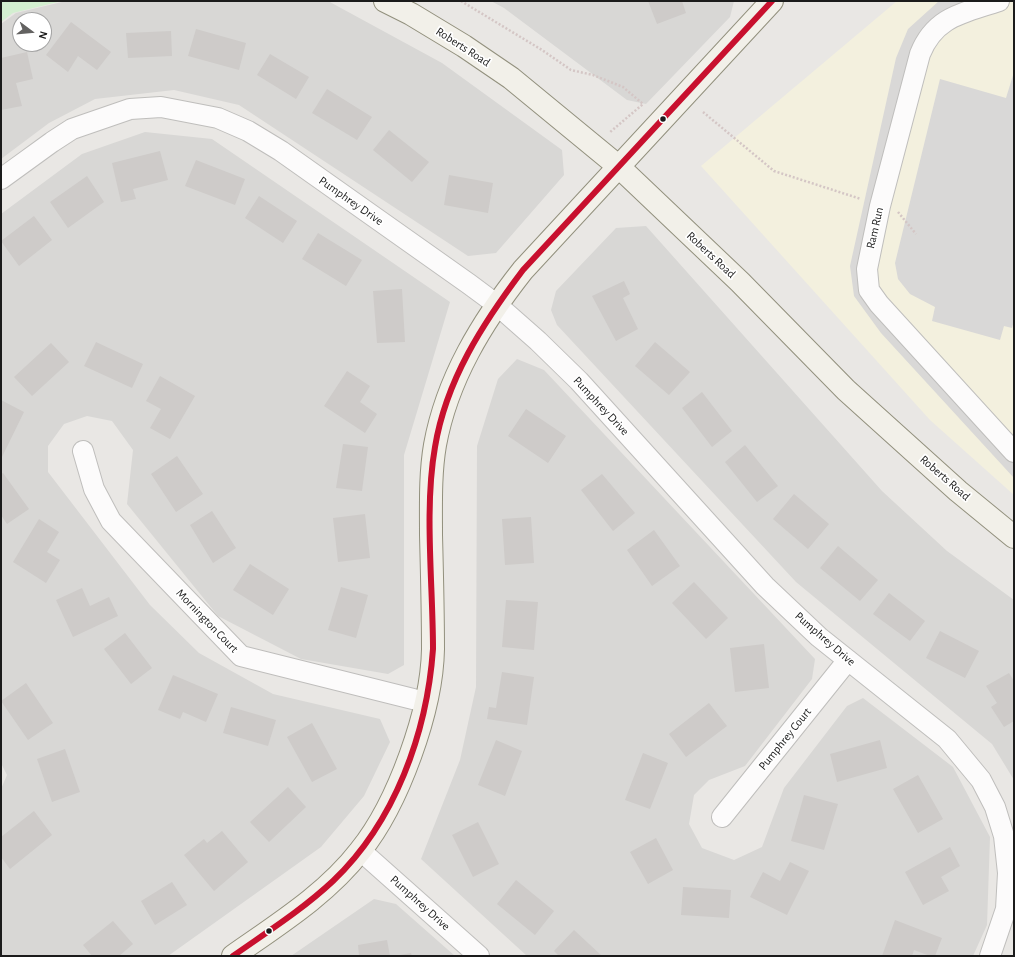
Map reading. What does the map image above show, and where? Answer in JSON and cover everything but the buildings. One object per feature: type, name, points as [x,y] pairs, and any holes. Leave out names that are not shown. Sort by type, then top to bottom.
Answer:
[{"type":"street","name":"Roberts Road","points":[[385,1],[411,14],[464,46],[511,78],[618,166],[740,282],[846,390],[958,491],[1014,537]]},
{"type":"street","name":"Ram Run","points":[[999,1],[948,18],[938,26],[924,42],[880,206],[867,268],[869,290],[879,304],[1014,452]]},
{"type":"street","points":[[233,956],[297,910],[340,873],[361,851],[396,791],[413,749],[425,702],[433,652],[431,495],[436,444],[445,408],[464,360],[496,304],[522,270],[768,2]]},
{"type":"street","name":"Pumphrey Drive","points":[[1,179],[72,129],[130,109],[161,107],[218,118],[248,131],[281,152],[496,304],[538,341],[579,381],[765,586],[820,637],[947,739],[981,780],[995,807],[1004,836],[1010,909],[990,956]]},
{"type":"street","name":"Mornington Court","points":[[83,451],[94,489],[111,521],[240,656],[425,702]]},
{"type":"street","name":"Pumphrey Court","points":[[722,817],[848,660]]},
{"type":"street","name":"Pumphrey Drive","points":[[361,851],[480,956]]},
{"type":"path","points":[[461,1],[542,50],[571,70],[594,75],[623,87],[643,104],[609,133]]},
{"type":"path","points":[[703,112],[774,170],[900,212],[916,234]]},
{"type":"shaded area","points":[[66,1],[328,1],[442,63],[562,150],[564,175],[496,253],[468,256],[239,105],[174,90],[95,99],[49,123],[1,159],[1,24],[12,16],[12,52],[52,52],[52,12],[20,12]]},
{"type":"shaded area","points":[[491,1],[734,1],[730,17],[646,104],[627,100],[504,8]]},
{"type":"shaded area","points":[[897,1],[1014,1],[1014,495],[930,420],[701,166]]},
{"type":"shaded area","points":[[939,1],[999,1],[938,26],[867,279],[1014,452],[1014,478],[881,333],[854,296],[850,266],[896,58],[908,29]]},
{"type":"shaded area","points":[[1014,72],[1014,321],[1012,328],[1004,326],[1000,340],[932,321],[935,307],[910,294],[898,279],[895,263],[940,79],[1006,98]]},
{"type":"shaded area","points":[[145,132],[212,139],[450,302],[404,455],[404,665],[388,674],[301,659],[218,616],[127,504],[133,450],[112,421],[87,416],[64,424],[48,446],[48,472],[150,605],[199,653],[273,694],[380,719],[390,742],[364,796],[321,847],[168,956],[1,956],[1,789],[7,775],[1,763],[1,214],[82,154]]},
{"type":"shaded area","points":[[646,226],[882,491],[947,551],[1014,600],[1014,780],[992,744],[796,582],[557,325],[551,310],[556,291],[616,228]]},
{"type":"shaded area","points":[[517,359],[544,370],[815,659],[812,679],[745,766],[709,780],[694,795],[689,824],[702,848],[734,860],[762,847],[784,788],[847,706],[863,698],[953,767],[990,837],[987,925],[973,956],[527,956],[421,859],[460,760],[476,687],[477,446],[498,379]]},
{"type":"shaded area","points":[[374,899],[396,904],[455,956],[291,956]]},
{"type":"green space","points":[[1,1],[62,1],[12,12],[12,14],[1,22]]},
{"type":"transit line","points":[[233,956],[297,911],[321,892],[355,858],[374,832],[390,804],[404,774],[415,744],[424,712],[430,681],[433,649],[430,496],[435,447],[440,422],[448,399],[468,353],[480,332],[523,270],[772,1]]}]
